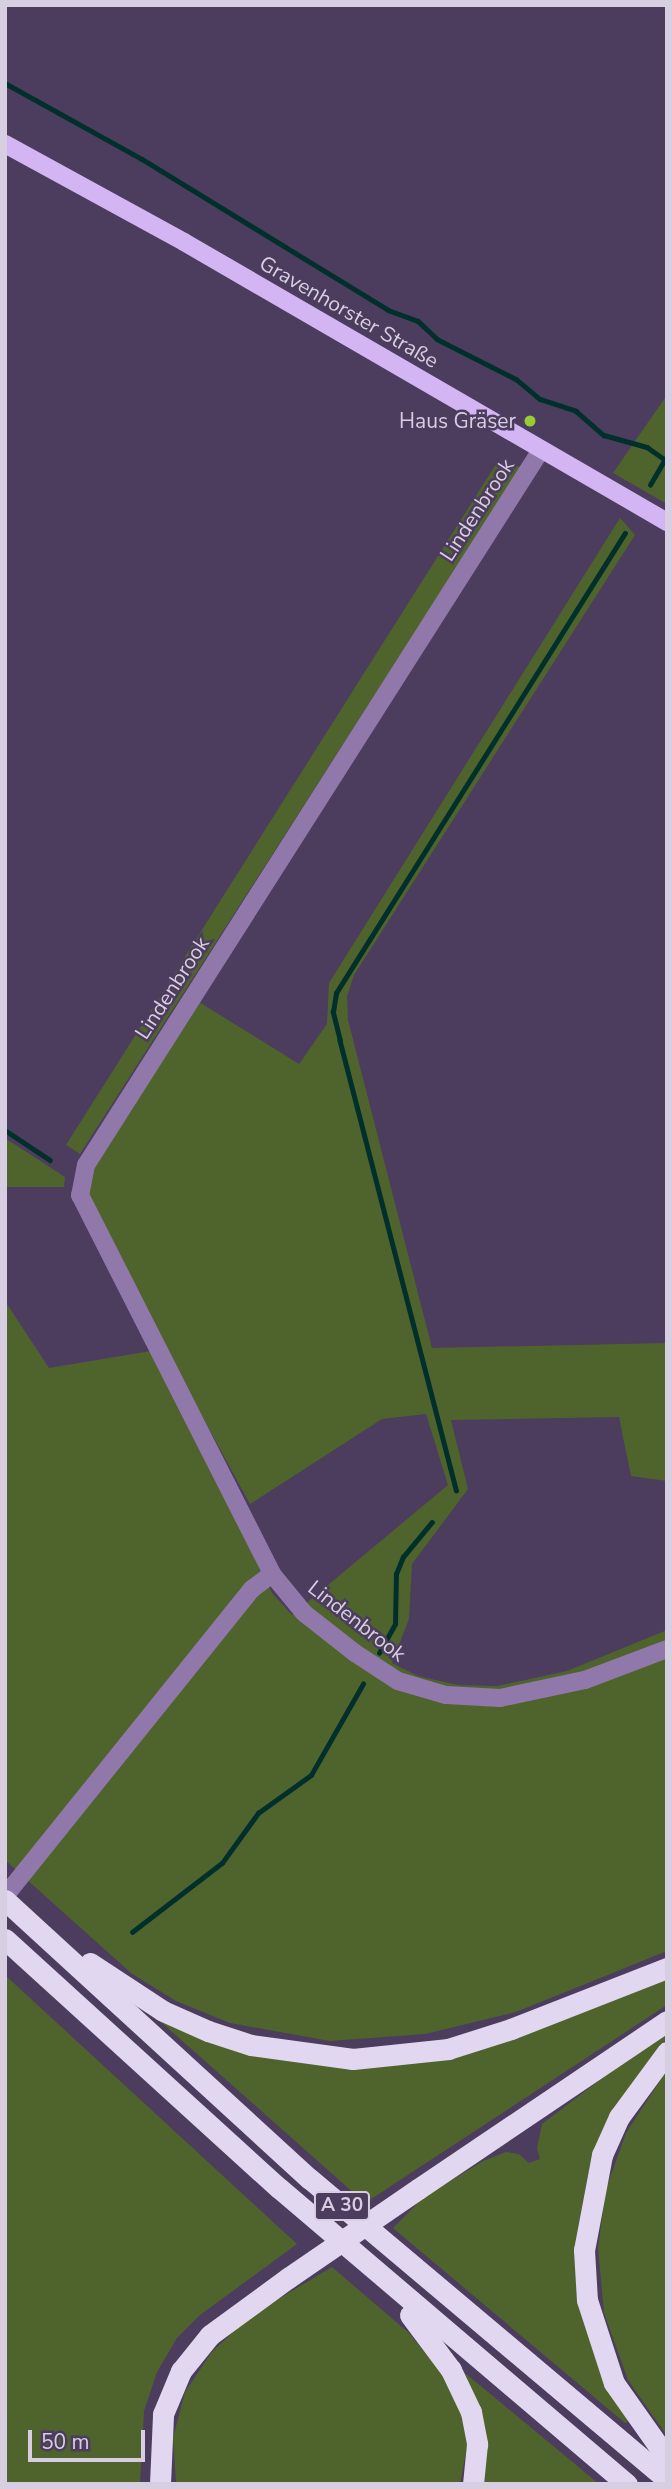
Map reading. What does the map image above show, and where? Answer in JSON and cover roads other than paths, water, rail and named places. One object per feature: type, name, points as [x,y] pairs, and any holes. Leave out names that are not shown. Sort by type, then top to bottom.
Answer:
[{"type":"highway","name":"A 30","points":[[5,1898],[310,2179],[667,2480]]},
{"type":"highway","points":[[27,1921],[163,2011],[251,2045],[307,2056],[353,2059],[448,2049],[511,2029],[667,1968]]},
{"type":"highway","name":"A 30","points":[[7,1940],[383,2280],[627,2484]]},
{"type":"highway","points":[[160,2484],[163,2414],[181,2371],[210,2335],[288,2278],[667,2021]]},
{"type":"highway","points":[[667,2052],[619,2117],[602,2155],[584,2250],[587,2300],[614,2383],[667,2458]]},
{"type":"highway","points":[[383,2280],[452,2370],[471,2412],[477,2444],[473,2484]]},
{"type":"main road","name":"Gravenhorster Straße","points":[[5,145],[184,242],[667,522]]},
{"type":"street","name":"Lindenbrook","points":[[541,450],[81,1178],[85,1209],[272,1574],[304,1613],[355,1653],[398,1681],[446,1696],[500,1698],[543,1692],[667,1649]]},
{"type":"street","points":[[5,1898],[252,1589],[272,1574]]},
{"type":"waterway","points":[[5,83],[142,159],[388,310],[418,321],[437,339],[516,379],[540,399],[576,411],[604,435],[647,447],[667,461]]},
{"type":"waterway","points":[[650,485],[665,459]]},
{"type":"waterway","points":[[456,1491],[333,1012],[336,993],[625,533]]},
{"type":"waterway","points":[[5,1130],[50,1160]]},
{"type":"waterway","points":[[379,1653],[395,1624],[396,1574],[403,1557],[432,1522]]},
{"type":"waterway","points":[[132,1932],[222,1863],[258,1813],[311,1775],[363,1684]]},
{"type":"place","name":"Haus Gräser","points":[[530,421]]}]
